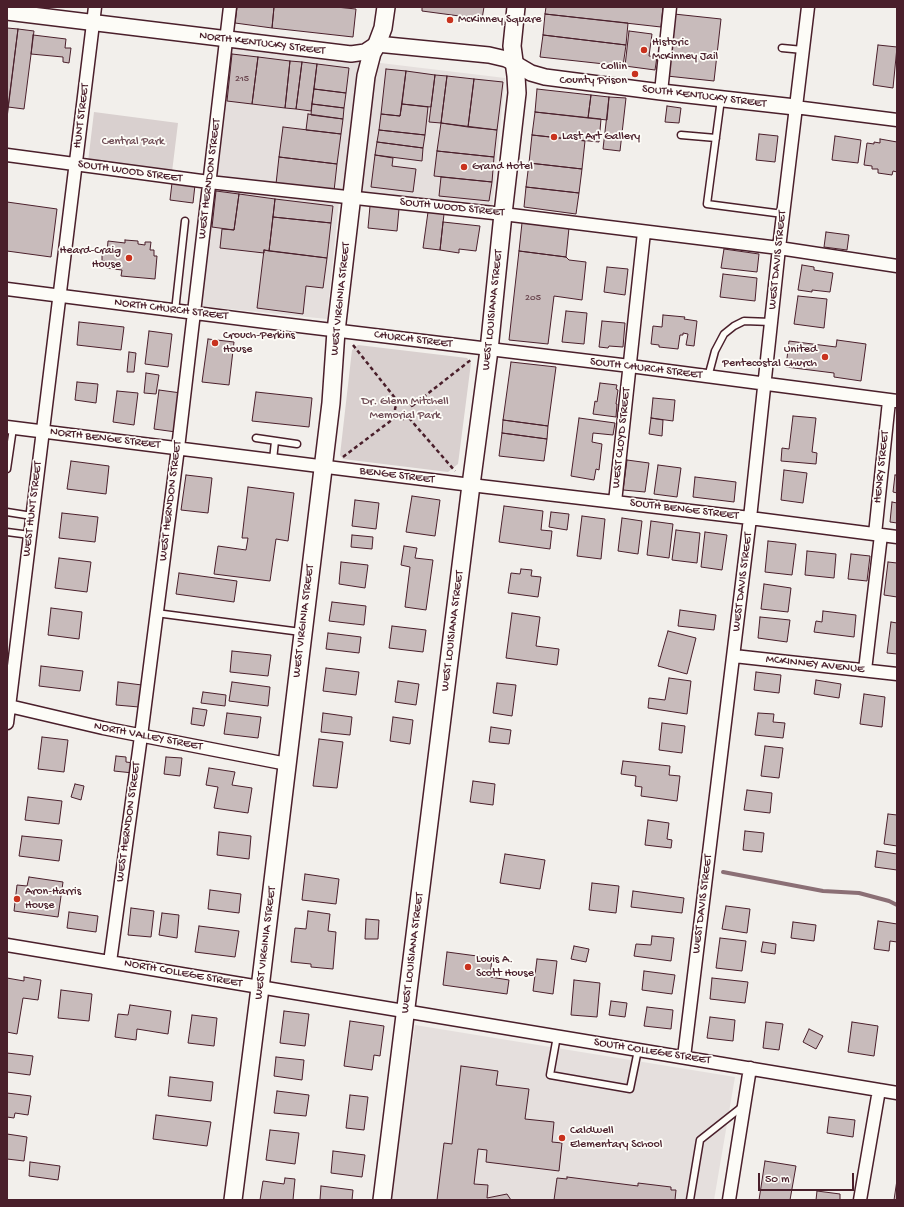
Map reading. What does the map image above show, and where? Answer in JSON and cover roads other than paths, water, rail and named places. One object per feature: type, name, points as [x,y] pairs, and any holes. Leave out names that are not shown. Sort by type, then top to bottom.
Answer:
[{"type":"main road","name":"WEST VIRGINIA STREET","points":[[233,1200],[303,632],[330,464],[336,331],[366,76],[372,53],[383,28],[386,7]]},
{"type":"main road","name":"WEST LOUISIANA STREET","points":[[382,1200],[406,1012],[464,480],[490,350],[503,214],[517,93],[512,37],[516,7]]},
{"type":"street","name":"HUNT STREET","points":[[60,296],[95,7]]},
{"type":"street","name":"WEST HERNDON STREET","points":[[110,962],[178,448],[230,7]]},
{"type":"street","points":[[661,92],[670,7]]},
{"type":"street","name":"WEST DAVIS STREET","points":[[684,1057],[734,656],[795,107],[808,7]]},
{"type":"street","name":"NORTH KENTUCKY STREET","points":[[7,12],[351,54],[365,52],[377,44]]},
{"type":"street","points":[[377,44],[489,55],[514,62]]},
{"type":"street","name":"SOUTH KENTUCKY STREET","points":[[514,62],[531,74],[545,77],[897,120]]},
{"type":"street","name":"SOUTH WOOD STREET","points":[[7,155],[209,182],[503,214],[779,248],[897,266]]},
{"type":"street","name":"WEST CLOYD STREET","points":[[615,502],[644,232]]},
{"type":"street","name":"NORTH CHURCH STREET","points":[[7,289],[336,331]]},
{"type":"street","name":"WEST HUNT STREET","points":[[7,723],[60,296]]},
{"type":"street","name":"CHURCH STREET","points":[[336,331],[490,350]]},
{"type":"street","name":"SOUTH CHURCH STREET","points":[[490,350],[630,366],[895,400]]},
{"type":"street","name":"HENRY STREET","points":[[865,670],[875,588],[878,535],[895,400]]},
{"type":"street","name":"NORTH BENGE STREET","points":[[10,428],[273,460],[330,464]]},
{"type":"street","name":"BENGE STREET","points":[[330,464],[464,480]]},
{"type":"street","name":"SOUTH BENGE STREET","points":[[464,480],[615,502],[897,537]]},
{"type":"street","name":"MCKINNEY AVENUE","points":[[734,656],[897,674]]},
{"type":"street","name":"NORTH VALLEY STREET","points":[[9,706],[141,736],[287,764]]},
{"type":"street","name":"NORTH COLLEGE STREET","points":[[7,946],[406,1012]]},
{"type":"street","name":"SOUTH COLLEGE STREET","points":[[406,1012],[897,1093]]},
{"type":"street","points":[[729,1200],[750,1068]]},
{"type":"street","points":[[860,1200],[879,1090]]},
{"type":"lane","points":[[782,48],[803,50]]},
{"type":"lane","points":[[721,99],[708,204],[783,214]]},
{"type":"lane","points":[[681,135],[716,138]]},
{"type":"lane","points":[[175,311],[184,221]]},
{"type":"lane","points":[[708,377],[715,352],[724,334],[734,326],[744,321],[771,322]]},
{"type":"lane","points":[[7,469],[10,428]]},
{"type":"lane","points":[[256,438],[297,444]]},
{"type":"lane","points":[[273,460],[275,441]]},
{"type":"lane","points":[[7,512],[32,516]]},
{"type":"lane","points":[[7,532],[30,535]]},
{"type":"lane","points":[[156,613],[303,632]]},
{"type":"lane","points":[[557,1036],[550,1075],[630,1089],[638,1050]]},
{"type":"lane","points":[[690,1200],[700,1140],[744,1105]]},
{"type":"waterway","points":[[723,872],[823,891],[859,893],[889,901],[897,905]]},
{"type":"place","name":"McKinney Square","points":[[450,20]]},
{"type":"place","name":"HIstoric McKinney Jail","points":[[644,50]]},
{"type":"place","name":"Collin County Prison","points":[[635,74]]},
{"type":"place","name":"Last Art Gallery","points":[[554,137]]},
{"type":"place","name":"Grand Hotel","points":[[464,167]]},
{"type":"place","name":"Heard-Craig House","points":[[129,258]]},
{"type":"place","name":"Crouch-Perkins House","points":[[215,343]]},
{"type":"place","name":"United Pentecostal Church","points":[[825,357]]},
{"type":"place","name":"Aron-Harris House","points":[[17,899]]},
{"type":"place","name":"Louis A. Scott House","points":[[468,967]]},
{"type":"place","name":"Caldwell Elementary School","points":[[562,1138]]},
{"type":"park label","name":"Central Park","points":[[133,142]]},
{"type":"park label","name":"Dr. Glenn Mitchell Memorial Park","points":[[405,409]]}]
